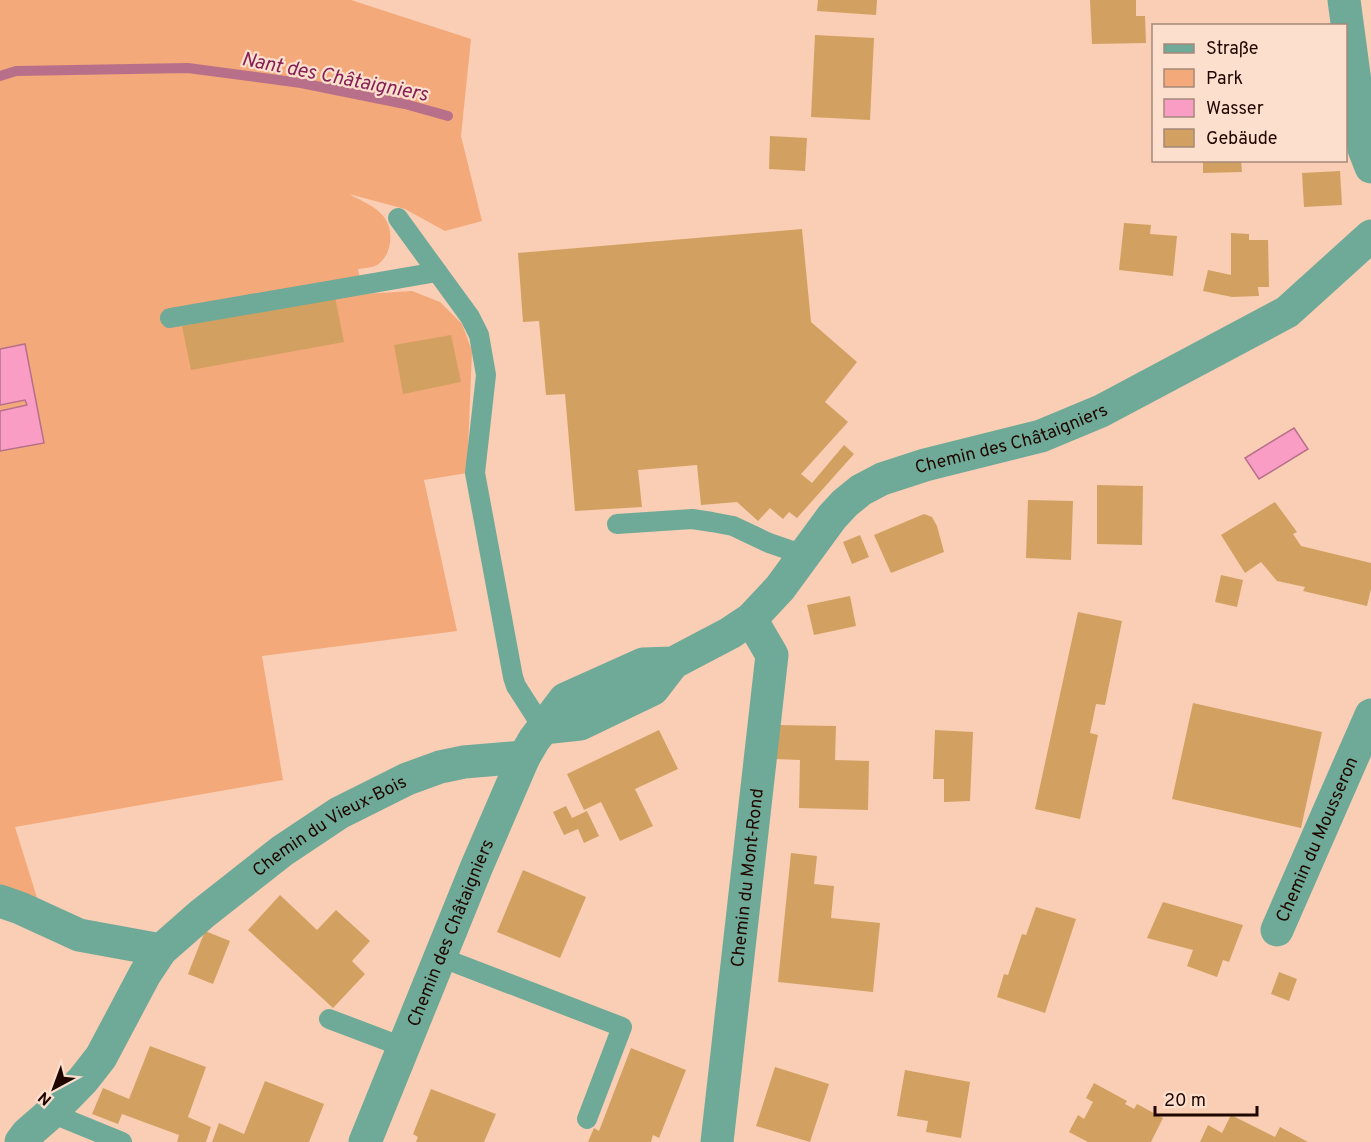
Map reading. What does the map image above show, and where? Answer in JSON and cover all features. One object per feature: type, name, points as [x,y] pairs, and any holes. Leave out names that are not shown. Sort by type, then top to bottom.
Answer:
[{"type":"street","points":[[1344,0],[1364,149],[1371,167]]},
{"type":"street","name":"Chemin des Châtaigniers","points":[[364,1142],[524,757],[543,728],[580,724],[653,689],[673,663],[730,633],[750,619],[780,588],[832,517],[861,490],[882,479],[925,465],[1041,436],[1101,411],[1287,312],[1371,236]]},
{"type":"street","name":"Chemin du Mont-Rond","points":[[717,1142],[772,655],[750,619]]},
{"type":"street","name":"Chemin du Mousseron","points":[[1277,930],[1371,715]]},
{"type":"street","name":"Chemin du Vieux-Bois","points":[[21,1142],[83,1080],[101,1057],[145,974],[161,951],[202,914],[282,851],[339,813],[407,779],[440,767],[464,762],[524,757]]},
{"type":"street","points":[[0,901],[79,935],[161,951]]},
{"type":"lane","points":[[398,218],[470,317],[479,335],[486,375],[475,473],[513,677],[516,686],[543,728]]},
{"type":"lane","points":[[170,318],[436,272]]},
{"type":"lane","points":[[617,524],[692,519],[712,522],[733,526],[769,543],[804,555]]},
{"type":"lane","points":[[440,957],[622,1027],[587,1119]]},
{"type":"lane","points":[[329,1019],[404,1047]]},
{"type":"lane","points":[[51,1113],[122,1142]]},
{"type":"green space","points":[[0,0],[351,0],[471,39],[461,136],[482,221],[445,231],[405,209],[349,194],[380,213],[387,222],[390,234],[390,246],[385,257],[373,267],[358,269],[363,294],[412,291],[440,302],[462,324],[472,351],[467,473],[424,480],[457,631],[262,656],[283,780],[15,827],[38,901],[0,888]]},
{"type":"water","points":[[25,344],[44,443],[0,451],[0,411],[27,405],[25,400],[0,405],[0,349]]},
{"type":"water","points":[[1294,428],[1308,449],[1259,479],[1245,458]]},
{"type":"building","points":[[818,0],[877,0],[876,15],[817,11]]},
{"type":"building","points":[[1090,0],[1136,0],[1136,16],[1145,16],[1146,43],[1092,44]]},
{"type":"building","points":[[815,35],[874,38],[870,120],[811,117]]},
{"type":"building","points":[[770,136],[807,138],[805,171],[769,169]]},
{"type":"building","points":[[1203,162],[1241,162],[1242,172],[1203,173]]},
{"type":"building","points":[[1340,171],[1342,205],[1304,207],[1302,173]]},
{"type":"building","points":[[1124,223],[1151,225],[1150,234],[1177,236],[1173,276],[1119,270]]},
{"type":"building","points":[[802,229],[811,322],[857,362],[825,402],[848,422],[801,474],[812,483],[844,445],[854,454],[797,518],[789,512],[783,519],[770,508],[758,521],[737,502],[701,505],[697,465],[638,470],[642,507],[575,511],[565,394],[546,395],[539,321],[523,322],[518,253]]},
{"type":"building","points":[[1231,233],[1249,234],[1249,240],[1268,240],[1269,287],[1258,287],[1259,296],[1232,297],[1203,291],[1208,270],[1231,275]]},
{"type":"building","points":[[335,297],[344,342],[191,370],[182,326]]},
{"type":"building","points":[[451,335],[461,382],[403,394],[394,345]]},
{"type":"building","points":[[1097,485],[1143,486],[1142,545],[1097,544]]},
{"type":"building","points":[[1028,500],[1073,501],[1071,560],[1026,558]]},
{"type":"building","points":[[1275,502],[1297,532],[1293,534],[1301,546],[1371,563],[1371,589],[1367,606],[1303,591],[1305,587],[1277,581],[1261,562],[1245,573],[1221,535]]},
{"type":"building","points":[[924,514],[932,517],[937,526],[944,552],[891,573],[874,535]]},
{"type":"building","points":[[860,535],[869,557],[852,564],[843,542]]},
{"type":"building","points":[[1221,575],[1243,580],[1237,607],[1215,602]]},
{"type":"building","points":[[850,596],[856,626],[814,635],[807,605]]},
{"type":"building","points":[[1078,612],[1122,621],[1105,705],[1096,704],[1090,733],[1098,735],[1080,819],[1035,809]]},
{"type":"building","points":[[1193,703],[1322,732],[1301,828],[1172,799]]},
{"type":"building","points":[[776,725],[836,726],[835,760],[869,761],[868,810],[799,808],[800,760],[775,759]]},
{"type":"building","points":[[659,730],[678,769],[635,789],[653,826],[620,841],[601,802],[584,810],[567,774]]},
{"type":"building","points":[[935,730],[973,732],[970,801],[944,802],[944,779],[933,779]]},
{"type":"building","points":[[566,806],[572,818],[587,811],[599,836],[584,843],[578,829],[564,835],[553,812]]},
{"type":"building","points":[[791,853],[817,856],[814,884],[834,886],[831,918],[880,923],[873,992],[778,982]]},
{"type":"building","points":[[523,870],[586,897],[560,958],[497,932]]},
{"type":"building","points":[[280,895],[317,930],[336,910],[370,941],[352,961],[365,974],[333,1008],[248,930]]},
{"type":"building","points":[[1163,902],[1243,925],[1229,962],[1223,960],[1217,977],[1187,966],[1193,950],[1147,938]]},
{"type":"building","points":[[1036,907],[1076,919],[1045,1013],[997,997],[1004,974],[1008,975],[1022,934],[1026,935]]},
{"type":"building","points":[[205,931],[230,941],[213,984],[188,974]]},
{"type":"building","points":[[1279,972],[1297,979],[1289,1001],[1271,994]]},
{"type":"building","points":[[150,1046],[206,1067],[188,1117],[211,1127],[206,1142],[177,1142],[179,1135],[122,1114],[118,1124],[92,1114],[103,1088],[129,1099]]},
{"type":"building","points":[[631,1048],[686,1070],[659,1138],[653,1135],[651,1142],[588,1142],[594,1128],[599,1131]]},
{"type":"building","points":[[775,1067],[829,1084],[810,1142],[756,1126]]},
{"type":"building","points":[[905,1070],[970,1082],[961,1138],[926,1132],[928,1121],[897,1116]]},
{"type":"building","points":[[265,1081],[324,1104],[309,1142],[212,1142],[219,1123],[244,1134]]},
{"type":"building","points":[[1094,1083],[1127,1101],[1125,1104],[1134,1109],[1137,1104],[1163,1118],[1151,1142],[1088,1142],[1069,1132],[1078,1115],[1084,1119],[1093,1102],[1086,1098]]},
{"type":"building","points":[[431,1089],[496,1114],[484,1142],[416,1142],[418,1137],[413,1134]]},
{"type":"building","points":[[1231,1115],[1275,1137],[1280,1127],[1308,1142],[1200,1142],[1208,1125],[1222,1133]]},
{"type":"waterway","name":"Nant des Châtaigniers","points":[[0,76],[16,71],[188,68],[301,83],[405,104],[448,116]]}]
